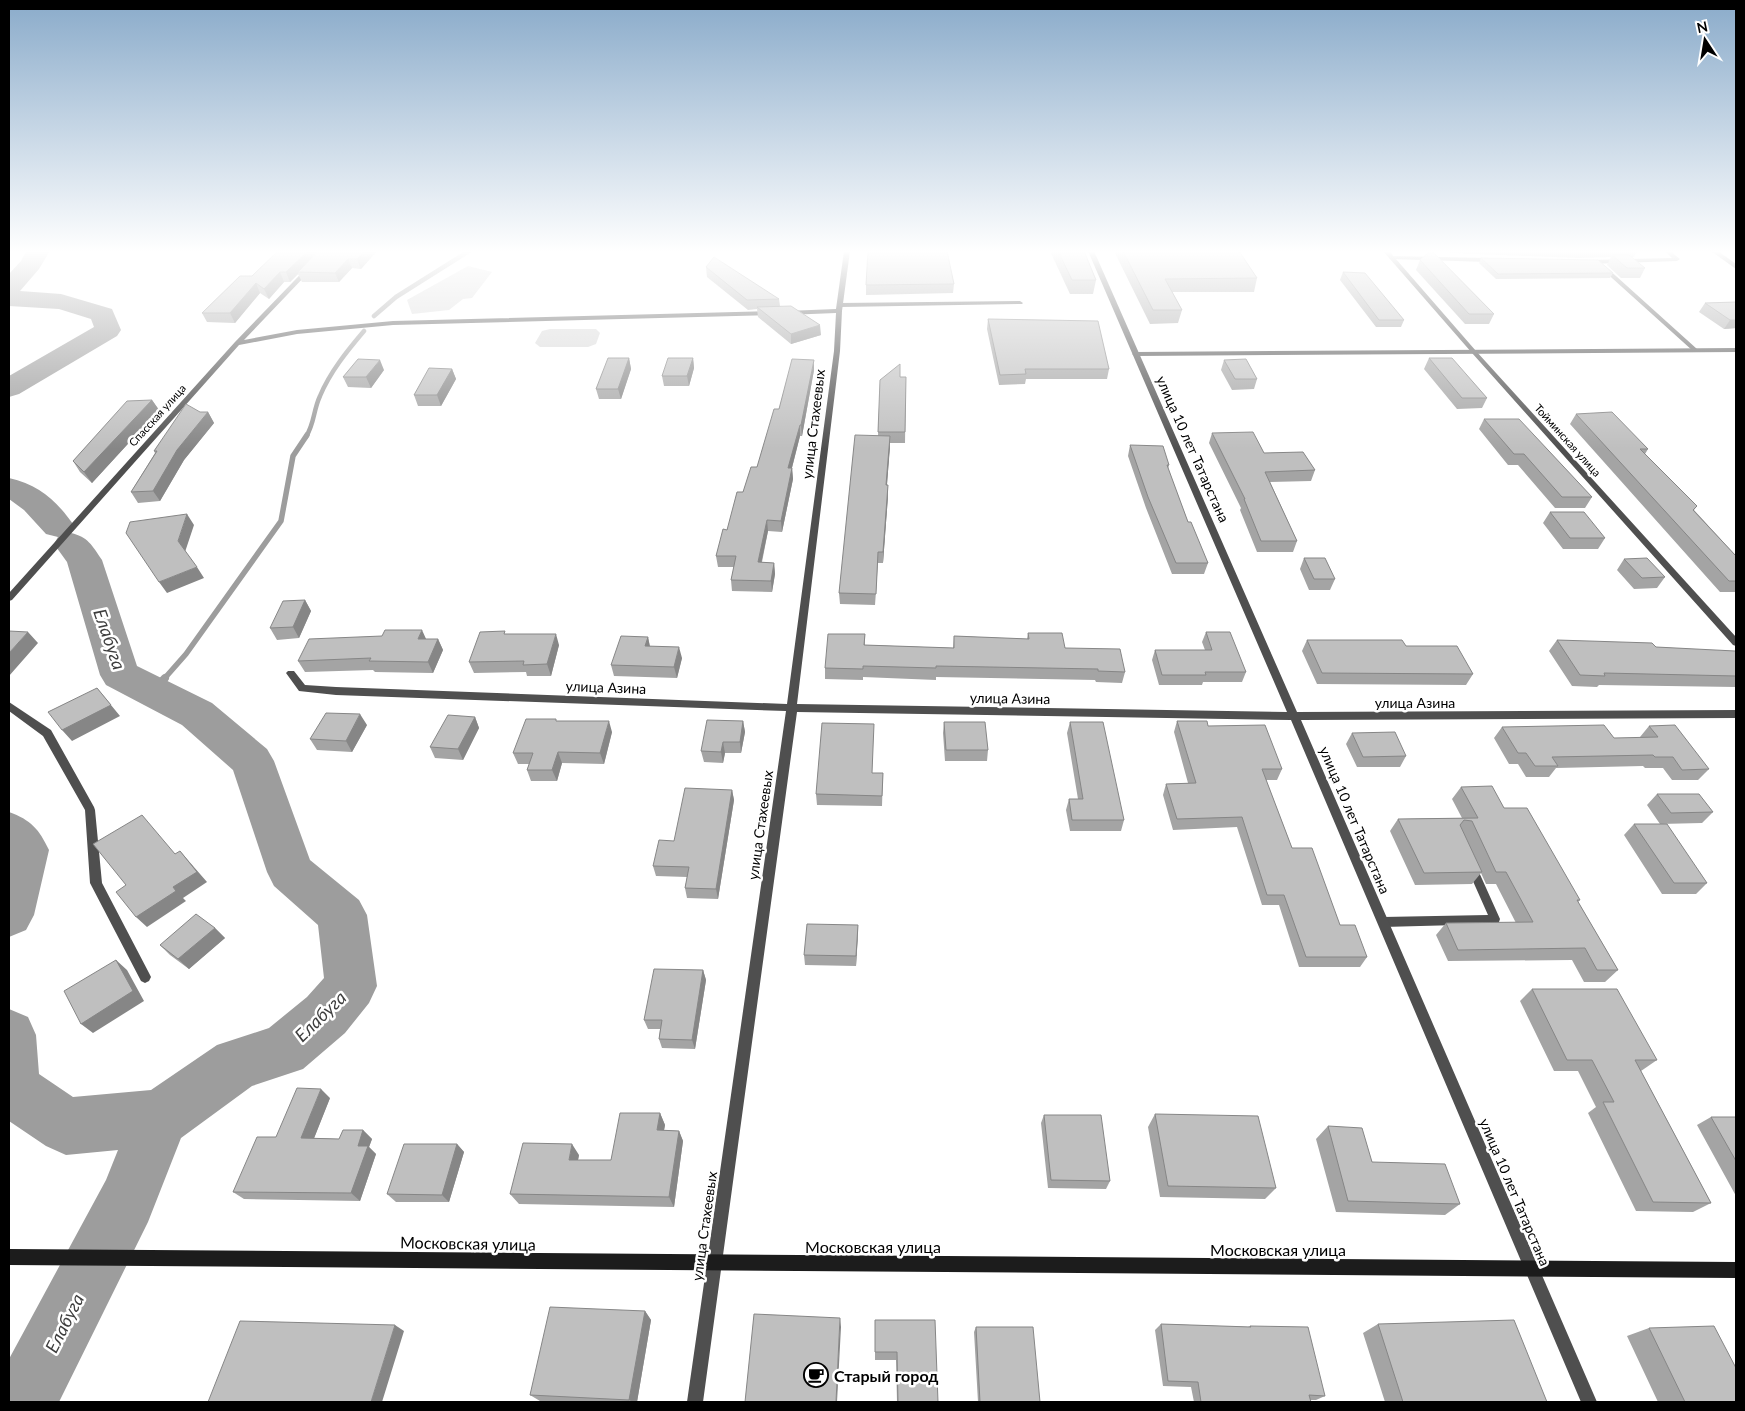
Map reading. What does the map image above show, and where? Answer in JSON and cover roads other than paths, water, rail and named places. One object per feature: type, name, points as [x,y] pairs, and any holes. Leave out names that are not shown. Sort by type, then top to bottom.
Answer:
[{"type":"main road","name":"Московская улица","points":[[9,1257],[1736,1270]]},
{"type":"street","name":"Спасская улица","points":[[9,598],[262,317]]},
{"type":"street","points":[[237,343],[296,332],[393,323],[576,317]]},
{"type":"street","name":"улица Стахеевых","points":[[695,1402],[792,708],[838,350],[840,317]]},
{"type":"street","name":"улица 10 лет Татарстана","points":[[1119,317],[1294,716],[1589,1402]]},
{"type":"street","name":"Тойминская улица","points":[[1443,317],[1736,643]]},
{"type":"street","points":[[1135,354],[1736,350]]},
{"type":"street","name":"улица Азина","points":[[291,673],[302,688],[336,691],[792,708],[1294,716],[1736,714]]},
{"type":"street","points":[[9,706],[47,733],[90,810],[96,883],[145,977]]},
{"type":"lane","points":[[1658,317],[1695,350]]},
{"type":"lane","points":[[1383,922],[1496,919],[1469,862]]},
{"type":"waterway","name":"Елабуга","points":[[9,388],[108,330],[104,317]]},
{"type":"waterway","points":[[307,435],[324,387],[345,354],[364,331]]},
{"type":"waterway","points":[[164,679],[186,654],[281,521],[293,456],[307,435]]},
{"type":"waterway","name":"Елабуга","points":[[9,488],[23,493],[30,498],[58,527]]},
{"type":"waterway","name":"Елабуга","points":[[71,544],[84,560],[120,675],[197,714],[252,761],[291,872],[342,915],[351,986],[326,1015],[284,1050],[237,1064],[160,1118]]},
{"type":"waterway","points":[[153,691],[165,678]]},
{"type":"waterway","points":[[9,831],[26,850],[9,915]]},
{"type":"waterway","points":[[9,1035],[12,1089],[66,1126],[160,1118]]},
{"type":"waterway","name":"Елабуга","points":[[23,1402],[127,1201],[160,1118]]},
{"type":"place","name":"Старый город","points":[[816,1375]]}]
